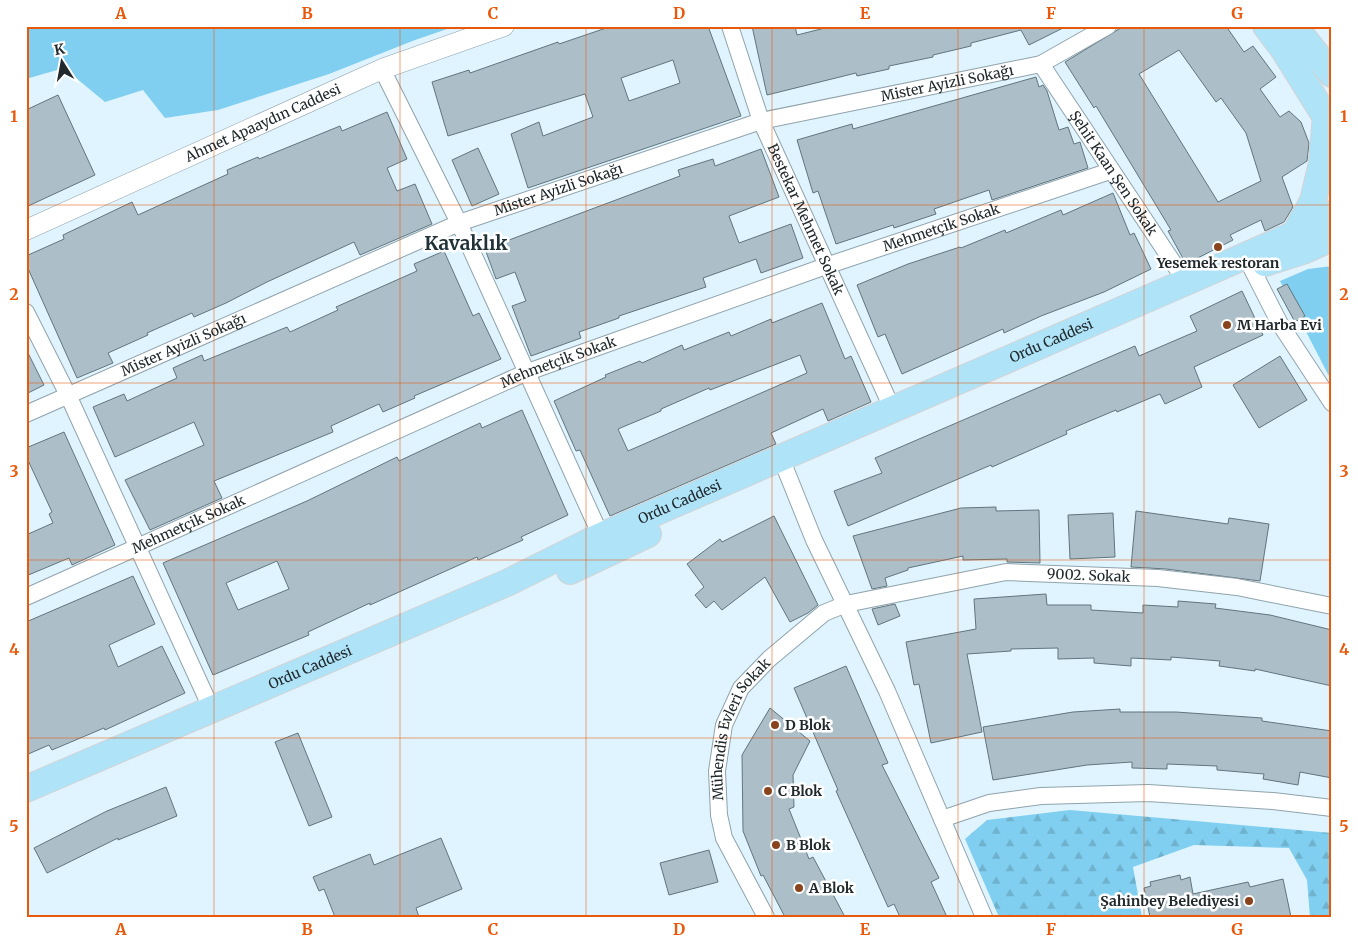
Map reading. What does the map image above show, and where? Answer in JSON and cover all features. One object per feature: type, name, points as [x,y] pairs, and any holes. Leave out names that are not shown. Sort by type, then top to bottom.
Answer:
[{"type":"main road","points":[[1266,26],[1329,121],[1313,201],[1299,242],[1332,251]]},
{"type":"main road","points":[[1294,26],[1332,74]]},
{"type":"main road","name":"Ordu Caddesi","points":[[26,790],[509,582],[601,536],[784,464],[1251,267],[1299,242],[1332,214]]},
{"type":"main road","name":"Ordu Caddesi","points":[[26,801],[522,593],[784,464],[892,408],[1186,282],[1299,242],[1332,238]]},
{"type":"street","name":"Ahmet Apaaydın Caddesi","points":[[26,230],[382,70],[504,26]]},
{"type":"street","name":"Bestekar Mehmet Sokak","points":[[730,26],[761,121],[892,408]]},
{"type":"street","name":"Mister Ayizli Sokağı","points":[[26,414],[459,223],[761,121],[1041,64],[1108,26]]},
{"type":"street","name":"Şehit Kaan Şen Sokak","points":[[1041,64],[1110,171],[1186,282]]},
{"type":"street","points":[[382,70],[459,223],[525,373],[601,536]]},
{"type":"street","name":"Mehmetçik Sokak","points":[[26,597],[525,373],[826,266],[1110,171]]},
{"type":"street","points":[[1251,267],[1280,324],[1332,403]]},
{"type":"street","points":[[26,312],[68,395],[212,710]]},
{"type":"street","points":[[784,464],[814,540],[846,604],[942,818],[984,917]]},
{"type":"street","name":"9002. Sokak","points":[[846,604],[1006,572],[1158,578],[1237,587],[1332,606]]},
{"type":"street","name":"Mühendis Evleri Sokak","points":[[766,917],[724,838],[719,815],[717,771],[724,725],[741,688],[769,659],[824,613],[846,604]]},
{"type":"street","points":[[942,818],[989,803],[1060,796],[1148,793],[1273,801],[1332,808]]},
{"type":"green space","points":[[26,26],[456,26],[329,74],[218,110],[165,118],[143,90],[105,102],[64,68],[26,79]]},
{"type":"green space","points":[[1332,266],[1332,382],[1280,281],[1308,269]]},
{"type":"green space","points":[[1070,810],[1332,833],[1332,917],[1310,917],[1307,880],[1289,848],[1194,845],[1133,867],[1142,917],[999,917],[965,839],[987,820]]},
{"type":"building","points":[[612,26],[708,26],[741,116],[528,188],[511,134],[539,122],[543,136],[593,117],[585,94],[448,136],[432,82],[469,70],[470,73],[558,42],[559,44]],"holes":[[[673,60],[680,83],[629,101],[621,78]]]},
{"type":"building","points":[[752,26],[795,26],[797,35],[833,26],[1067,26],[1029,45],[1021,30],[971,43],[971,46],[933,55],[933,57],[889,66],[889,69],[857,76],[856,73],[767,95]]},
{"type":"building","points":[[1124,26],[1226,26],[1244,52],[1253,46],[1276,77],[1260,89],[1280,117],[1289,111],[1301,122],[1309,143],[1307,161],[1282,177],[1293,207],[1284,222],[1265,231],[1261,220],[1230,235],[1233,240],[1186,264],[1168,231],[1171,230],[1096,106],[1094,108],[1065,62]],"holes":[[[1179,50],[1216,102],[1221,98],[1246,133],[1261,181],[1218,202],[1139,74]]]},
{"type":"building","points":[[1036,77],[1039,87],[1043,85],[1047,91],[1059,130],[1068,127],[1074,144],[1080,142],[1088,168],[992,200],[989,190],[934,209],[936,214],[894,228],[893,225],[836,244],[818,191],[813,193],[797,140],[852,124],[853,129]]},
{"type":"building","points":[[58,95],[95,175],[26,207],[26,110]]},
{"type":"building","points":[[387,112],[407,159],[387,168],[397,191],[415,184],[432,224],[360,255],[354,242],[226,303],[194,317],[192,313],[147,333],[148,335],[108,353],[113,363],[77,378],[26,264],[26,256],[64,239],[63,235],[132,202],[138,215],[228,174],[227,170],[258,157],[259,159],[340,126],[342,131]]},
{"type":"building","points":[[478,148],[499,194],[472,206],[452,160]]},
{"type":"building","points":[[761,149],[779,197],[729,216],[739,243],[791,224],[803,258],[761,273],[756,259],[703,278],[706,287],[619,316],[619,318],[579,332],[581,338],[531,356],[512,306],[526,301],[515,272],[496,279],[485,249],[680,176],[678,170],[713,159],[715,166]]},
{"type":"building","points":[[1113,193],[1130,235],[1134,233],[1151,269],[1104,292],[1041,316],[1004,333],[1003,329],[902,374],[885,334],[878,337],[857,285],[908,264],[961,248],[1005,230],[1006,233],[1061,210],[1063,215]]},
{"type":"building","points":[[444,251],[473,316],[479,313],[501,359],[414,396],[415,398],[383,412],[379,404],[331,426],[333,432],[214,481],[222,498],[150,530],[125,480],[204,445],[194,422],[115,457],[93,407],[124,394],[127,401],[177,378],[173,368],[202,355],[204,361],[287,327],[290,332],[338,310],[336,307],[417,271],[414,264]]},
{"type":"building","points":[[1287,284],[1305,316],[1295,322],[1277,289]]},
{"type":"building","points":[[1242,291],[1263,335],[1194,367],[1202,387],[1165,404],[1160,394],[1117,412],[1116,410],[1066,431],[1067,434],[992,467],[991,465],[848,526],[834,491],[882,473],[875,458],[1135,346],[1139,356],[1197,331],[1190,316]]},
{"type":"building","points":[[822,303],[845,359],[851,356],[871,402],[828,421],[823,409],[771,433],[776,444],[610,516],[580,450],[576,451],[554,401],[606,377],[605,375],[640,361],[642,363],[682,345],[684,350],[729,332],[731,336],[771,319],[772,323]],"holes":[[[800,355],[807,373],[628,451],[618,429],[709,388],[710,390]]]},
{"type":"building","points":[[26,349],[44,385],[26,394]]},
{"type":"building","points":[[1280,356],[1307,400],[1259,428],[1233,385]]},
{"type":"building","points":[[522,410],[568,515],[521,537],[523,540],[478,560],[477,557],[370,605],[370,603],[308,632],[309,635],[213,675],[163,563],[307,501],[397,457],[399,461],[480,423],[482,428]],"holes":[[[277,561],[289,589],[238,610],[226,583]]]},
{"type":"building","points":[[64,432],[115,545],[72,565],[69,558],[26,576],[26,535],[53,523],[49,514],[52,512],[26,456],[26,448]]},
{"type":"building","points":[[996,507],[996,511],[1039,510],[1040,563],[1007,562],[1007,559],[963,560],[963,556],[908,568],[908,570],[885,578],[887,586],[872,589],[853,536],[961,508]]},
{"type":"building","points":[[1136,511],[1228,524],[1229,518],[1269,524],[1260,581],[1166,569],[1131,567]]},
{"type":"building","points":[[1113,513],[1115,557],[1070,559],[1068,515]]},
{"type":"building","points":[[774,516],[818,605],[808,613],[790,622],[765,577],[722,610],[714,601],[706,608],[695,595],[704,587],[687,564],[720,539],[722,542]]},
{"type":"building","points":[[133,576],[155,624],[109,645],[118,667],[162,646],[185,693],[105,730],[104,728],[52,750],[49,745],[26,755],[26,622]]},
{"type":"building","points":[[1046,594],[1047,605],[1091,605],[1091,610],[1143,613],[1143,605],[1178,607],[1178,601],[1216,604],[1215,608],[1270,615],[1332,630],[1332,686],[1255,669],[1255,671],[1219,666],[1220,661],[1171,657],[1171,660],[1131,658],[1131,666],[1094,663],[1094,658],[1058,659],[1058,648],[1011,649],[1011,651],[967,654],[982,732],[931,743],[919,684],[914,685],[906,642],[976,629],[974,599]]},
{"type":"building","points":[[895,604],[900,616],[878,625],[872,609]]},
{"type":"building","points":[[846,666],[888,763],[882,765],[939,878],[931,882],[947,917],[900,917],[894,904],[888,907],[836,791],[838,790],[794,688]]},
{"type":"building","points":[[770,708],[810,741],[793,775],[794,807],[789,809],[809,859],[813,857],[845,917],[785,917],[763,875],[761,876],[743,831],[742,755]]},
{"type":"building","points":[[1120,709],[1120,712],[1176,712],[1262,718],[1262,721],[1332,731],[1332,778],[1300,772],[1298,785],[1263,779],[1264,774],[1217,770],[1217,766],[1167,764],[1167,769],[1132,768],[1132,762],[1087,765],[993,780],[983,727],[1073,712]]},
{"type":"building","points":[[298,733],[332,817],[309,826],[275,742]]},
{"type":"building","points":[[166,787],[177,816],[118,840],[118,838],[47,873],[34,848],[107,811]]},
{"type":"building","points":[[441,838],[462,889],[416,908],[419,917],[335,917],[324,889],[319,891],[313,877],[370,854],[374,865]]},
{"type":"building","points":[[709,850],[718,882],[669,895],[660,863]]},
{"type":"building","name":"Şahinbey Belediyesi","points":[[1180,875],[1181,880],[1190,877],[1193,894],[1248,882],[1250,887],[1283,879],[1291,917],[1150,917],[1144,888],[1151,886],[1150,882]]},
{"type":"place","name":"Yesemek restoran","points":[[1218,247]]},
{"type":"place","name":"M Harba Evi","points":[[1227,325]]},
{"type":"place","name":"D Blok","points":[[775,725]]},
{"type":"place","name":"C Blok","points":[[768,791]]},
{"type":"place","name":"B Blok","points":[[776,845]]},
{"type":"place","name":"A Blok","points":[[799,888]]},
{"type":"place","name":"Şahinbey Belediyesi","points":[[1249,901]]},
{"type":"district","name":"Kavaklık","points":[[466,243]]}]
